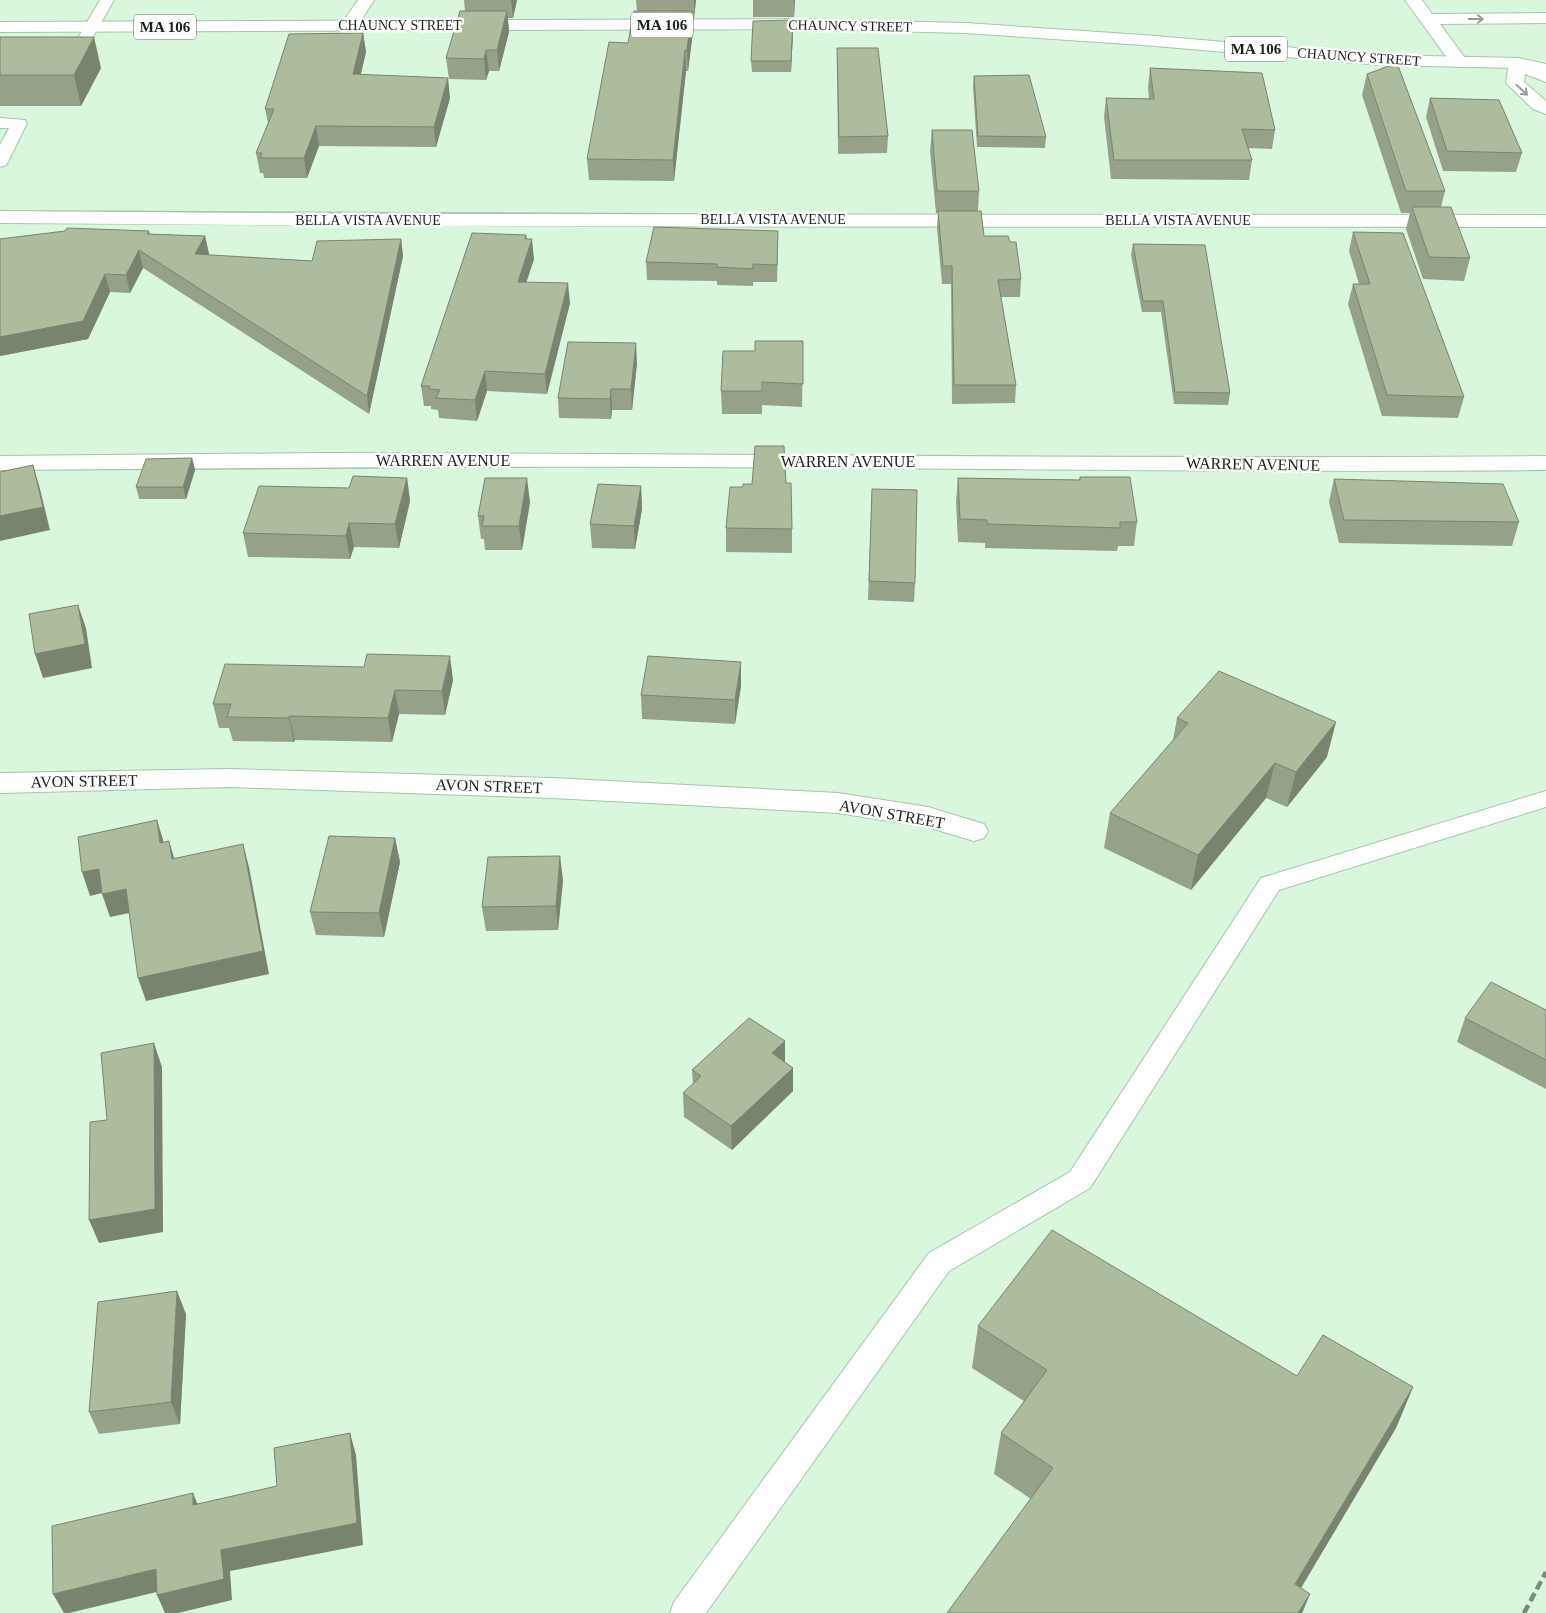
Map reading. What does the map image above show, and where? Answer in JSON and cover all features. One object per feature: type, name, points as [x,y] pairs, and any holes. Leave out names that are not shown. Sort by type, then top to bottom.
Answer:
[{"type":"street","points":[[349,26],[366,0]]},
{"type":"street","points":[[1413,0],[1460,62]]},
{"type":"street","points":[[1427,19],[1546,18]]},
{"type":"street","name":"CHAUNCY STREET","points":[[0,27],[806,24],[965,28],[1143,40],[1380,60],[1518,63],[1546,69]]},
{"type":"street","name":"CHAUNCY STREET","points":[[1518,63],[1546,54]]},
{"type":"street","points":[[1546,77],[1518,63],[1515,83],[1538,105],[1546,108]]},
{"type":"street","name":"BELLA VISTA AVENUE","points":[[0,217],[422,221],[700,218],[1546,221]]},
{"type":"street","name":"WARREN AVENUE","points":[[0,463],[448,460],[986,461],[1334,465],[1546,463]]},
{"type":"street","name":"AVON STREET","points":[[0,783],[230,778],[552,788],[838,803],[928,817],[974,832]]},
{"type":"lane","points":[[0,48],[80,48],[107,0]]},
{"type":"lane","points":[[0,123],[19,123],[0,162]]},
{"type":"lane","points":[[686,1613],[939,1262],[1080,1180],[1270,884],[1546,798]]},
{"type":"building","points":[[460,11],[507,11],[497,50],[486,50],[484,59],[446,58]]},
{"type":"building","points":[[634,11],[692,11],[687,50],[685,50],[673,160],[587,159],[609,42],[628,43]]},
{"type":"building","points":[[793,20],[791,61],[751,61],[753,21]]},
{"type":"building","points":[[363,33],[353,74],[448,78],[434,127],[316,126],[304,158],[260,158],[262,153],[256,153],[274,109],[265,109],[289,34]]},
{"type":"building","points":[[0,37],[94,37],[74,75],[0,75]]},
{"type":"building","points":[[837,48],[878,48],[888,136],[839,137]]},
{"type":"building","points":[[1397,63],[1445,191],[1406,191],[1367,74]]},
{"type":"building","points":[[1150,68],[1262,73],[1275,130],[1242,129],[1252,160],[1114,160],[1106,98],[1154,99]]},
{"type":"building","points":[[1029,75],[1046,137],[978,136],[974,76]]},
{"type":"building","points":[[1430,98],[1499,100],[1522,153],[1447,151]]},
{"type":"building","points":[[932,130],[972,130],[979,191],[937,191]]},
{"type":"building","points":[[1412,207],[1451,207],[1470,258],[1429,257]]},
{"type":"building","points":[[938,211],[981,211],[984,236],[1008,236],[1010,242],[1016,242],[1021,279],[998,280],[1016,385],[954,385],[952,266],[943,266]]},
{"type":"building","points":[[654,227],[778,231],[777,265],[753,264],[753,269],[717,267],[717,264],[646,262]]},
{"type":"building","points":[[67,228],[149,231],[147,234],[205,236],[195,254],[312,261],[317,241],[401,239],[367,396],[139,250],[126,275],[105,274],[83,321],[0,337],[0,239],[65,231]]},
{"type":"building","points":[[1353,232],[1403,233],[1464,397],[1387,395],[1353,284],[1370,284]]},
{"type":"building","points":[[472,233],[526,235],[525,239],[532,239],[518,282],[568,283],[545,374],[485,371],[475,400],[436,398],[440,390],[429,389],[430,386],[421,386]]},
{"type":"building","points":[[1133,244],[1205,245],[1230,393],[1175,392],[1163,301],[1143,301]]},
{"type":"building","points":[[755,341],[803,341],[803,384],[762,382],[762,391],[721,391],[723,351],[755,351]]},
{"type":"building","points":[[568,342],[636,343],[631,389],[611,389],[610,399],[558,398]]},
{"type":"building","points":[[755,446],[784,446],[786,483],[791,483],[792,529],[726,528],[730,487],[743,487],[743,484],[752,484]]},
{"type":"building","points":[[192,458],[183,487],[136,487],[146,459]]},
{"type":"building","points":[[33,465],[43,507],[0,516],[0,472]]},
{"type":"building","points":[[353,476],[407,478],[395,524],[349,523],[346,536],[243,533],[259,486],[349,488]]},
{"type":"building","points":[[1080,477],[1130,477],[1137,522],[1120,522],[1120,528],[987,524],[987,520],[960,519],[958,478],[1080,480]]},
{"type":"building","points":[[485,478],[527,478],[519,526],[482,526],[484,516],[478,516]]},
{"type":"building","points":[[1334,479],[1503,484],[1519,522],[1344,520]]},
{"type":"building","points":[[598,484],[641,486],[634,526],[590,524]]},
{"type":"building","points":[[872,489],[917,490],[915,583],[869,581]]},
{"type":"building","points":[[78,605],[85,644],[35,654],[29,614]]},
{"type":"building","points":[[367,654],[450,656],[442,691],[395,690],[388,718],[227,717],[231,704],[213,704],[225,664],[364,667]]},
{"type":"building","points":[[648,656],[741,662],[735,700],[641,695]]},
{"type":"building","points":[[1219,671],[1336,722],[1296,772],[1275,763],[1198,855],[1110,813],[1188,723],[1177,718]]},
{"type":"building","points":[[157,820],[160,843],[169,841],[172,859],[243,844],[263,951],[138,978],[126,889],[102,894],[99,869],[82,872],[78,837]]},
{"type":"building","points":[[329,836],[395,838],[379,913],[310,912]]},
{"type":"building","points":[[560,856],[556,906],[482,907],[488,857]]},
{"type":"building","points":[[1491,982],[1546,1010],[1546,1060],[1465,1018]]},
{"type":"building","points":[[749,1018],[785,1041],[772,1053],[793,1068],[731,1126],[683,1093],[701,1076],[692,1070]]},
{"type":"building","points":[[154,1043],[155,1209],[89,1220],[90,1122],[107,1120],[101,1053]]},
{"type":"building","points":[[1052,1230],[1297,1376],[1323,1335],[1413,1387],[1295,1584],[1310,1594],[1298,1613],[947,1613],[1053,1468],[1001,1433],[1047,1370],[978,1326]]},
{"type":"building","points":[[177,1291],[171,1402],[89,1412],[98,1302]]},
{"type":"building","points":[[350,1433],[357,1523],[221,1550],[224,1579],[157,1595],[156,1569],[53,1594],[52,1526],[193,1493],[193,1505],[277,1486],[274,1448]]},
{"type":"railway","points":[[1524,1613],[1546,1572]]}]
